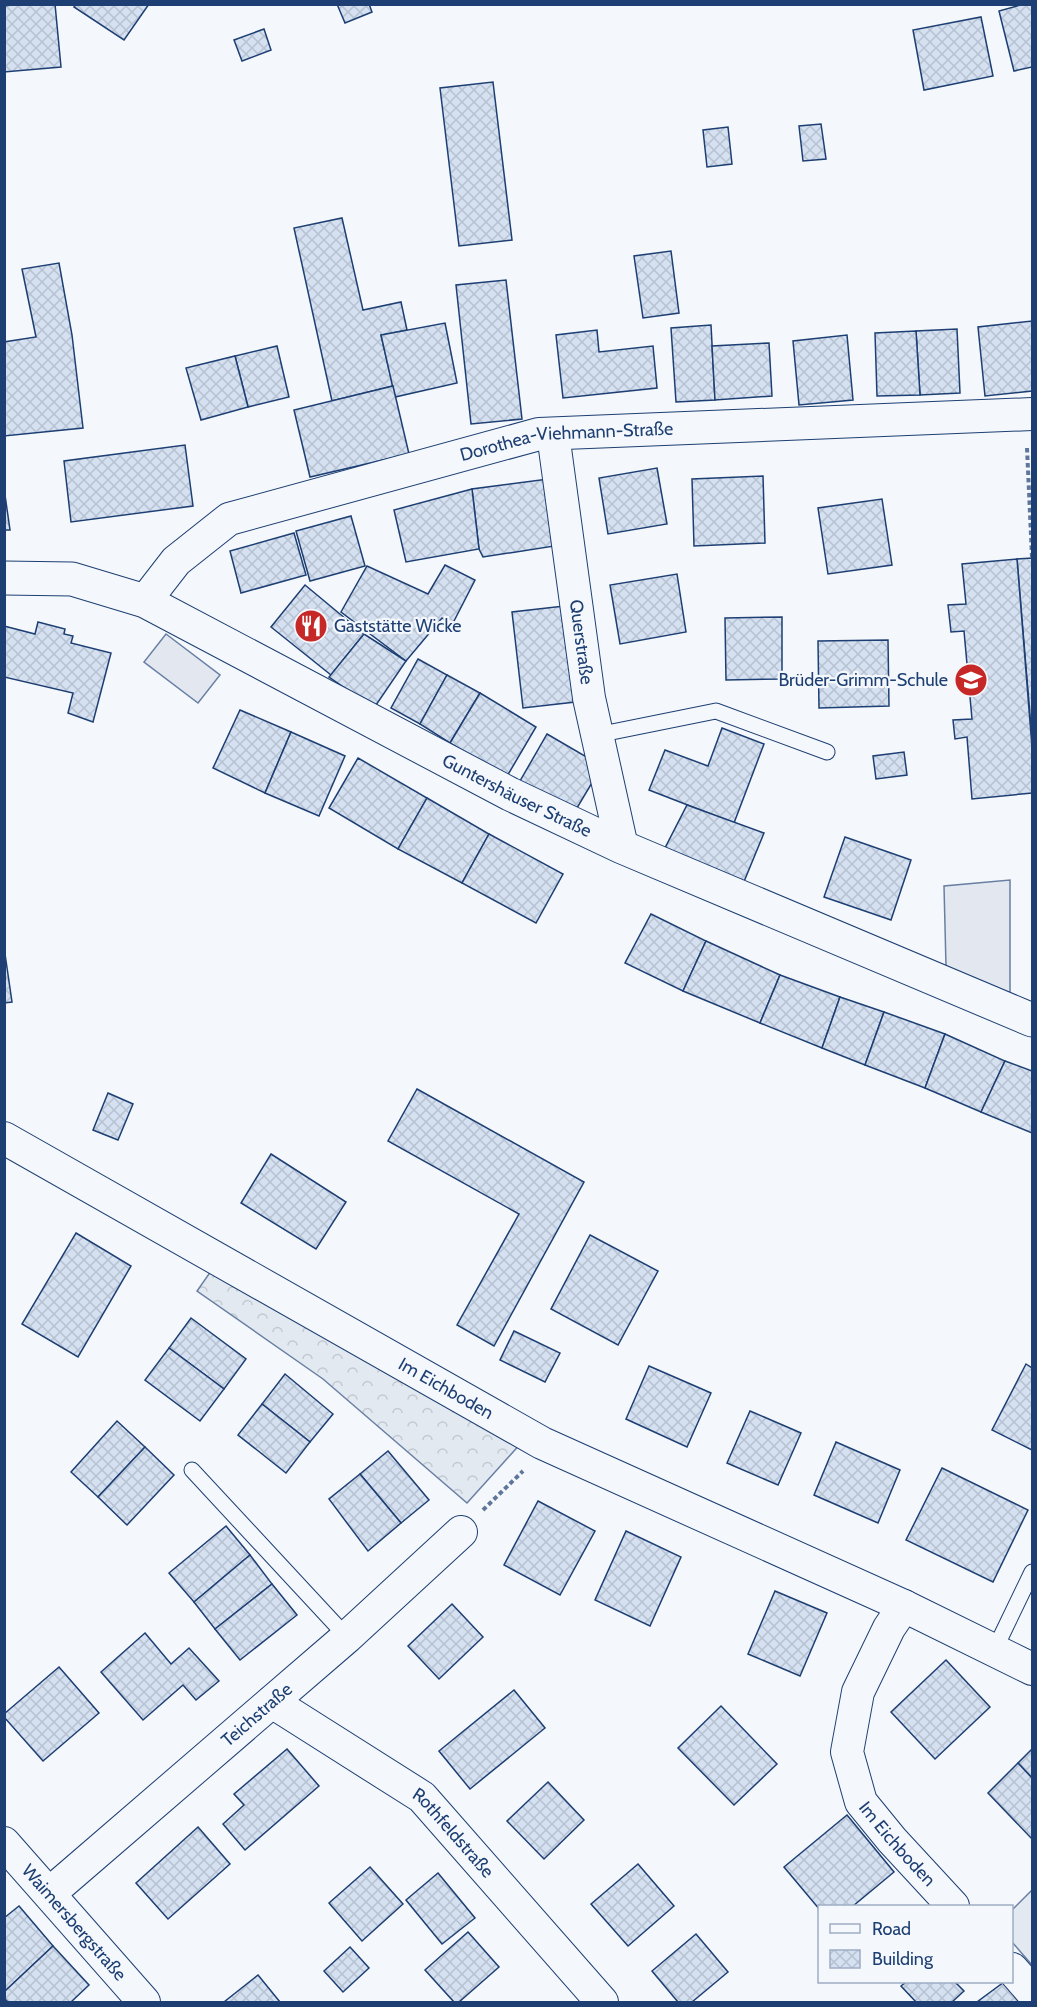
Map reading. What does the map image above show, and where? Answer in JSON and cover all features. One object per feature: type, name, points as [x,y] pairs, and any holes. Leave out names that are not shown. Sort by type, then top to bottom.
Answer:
[{"type":"street","name":"Dorothea-Viehmann-Straße","points":[[145,601],[176,561],[229,519],[539,434],[1029,414]]},
{"type":"street","name":"Querstraße","points":[[553,434],[589,698],[622,847]]},
{"type":"street","name":"Guntershäuser Straße","points":[[4,578],[72,579],[145,601],[510,794],[622,847],[1032,1020]]},
{"type":"street","name":"Im Eichboden","points":[[4,1138],[542,1443],[904,1606],[1032,1669]]},
{"type":"street","name":"Teichstraße","points":[[50,1893],[347,1637],[461,1532]]},
{"type":"street","name":"Im Eichboden","points":[[904,1606],[889,1628],[858,1692],[847,1752],[861,1802],[892,1840],[952,1905]]},
{"type":"street","name":"Rothfeldstraße","points":[[272,1702],[422,1797],[602,2002]]},
{"type":"street","name":"Waimersbergstraße","points":[[4,1843],[144,2002]]},
{"type":"street","points":[[1013,1971],[1032,1992]]},
{"type":"lane","points":[[597,735],[716,711],[827,752]]},
{"type":"lane","points":[[192,1470],[347,1637]]},
{"type":"lane","points":[[994,1651],[1032,1572]]},
{"type":"path","points":[[1029,414],[1032,557]]},
{"type":"path","points":[[461,1532],[525,1469]]},
{"type":"green space","points":[[216,1264],[523,1441],[467,1503],[323,1379],[197,1291]]},
{"type":"green space","points":[[1032,1890],[1032,1965],[1013,1943],[1013,1909]]},
{"type":"shaded area","points":[[166,634],[220,675],[198,703],[144,662]]},
{"type":"shaded area","points":[[1010,880],[1010,996],[946,966],[944,886]]},
{"type":"building","points":[[55,4],[61,67],[4,72],[4,6]]},
{"type":"building","points":[[76,4],[149,4],[124,40],[74,7]]},
{"type":"building","points":[[337,4],[369,4],[372,12],[345,23]]},
{"type":"building","points":[[1032,4],[1032,67],[1014,71],[999,11]]},
{"type":"building","points":[[981,17],[993,76],[924,90],[913,30]]},
{"type":"building","points":[[264,29],[271,50],[242,61],[234,40]]},
{"type":"building","points":[[493,82],[512,240],[459,246],[440,88]]},
{"type":"building","points":[[821,124],[826,159],[803,161],[799,126]]},
{"type":"building","points":[[728,127],[732,164],[707,167],[703,130]]},
{"type":"building","points":[[342,218],[363,310],[401,302],[407,330],[381,335],[393,386],[332,401],[294,228]]},
{"type":"building","points":[[671,251],[679,313],[643,318],[634,256]]},
{"type":"building","points":[[59,263],[72,335],[83,428],[4,436],[4,342],[36,337],[22,269]]},
{"type":"building","points":[[506,280],[522,419],[471,424],[456,285]]},
{"type":"building","points":[[1032,321],[1032,391],[985,396],[978,327]]},
{"type":"building","points":[[445,323],[457,383],[395,397],[381,335]]},
{"type":"building","points":[[711,325],[715,400],[676,402],[671,328]]},
{"type":"building","points":[[957,329],[960,393],[920,395],[916,331]]},
{"type":"building","points":[[597,330],[599,352],[653,346],[657,388],[563,398],[556,335]]},
{"type":"building","points":[[916,331],[920,395],[877,396],[875,333]]},
{"type":"building","points":[[847,335],[853,400],[799,405],[793,341]]},
{"type":"building","points":[[769,343],[772,396],[715,400],[712,346]]},
{"type":"building","points":[[277,346],[289,397],[248,407],[235,356]]},
{"type":"building","points":[[235,356],[248,407],[201,420],[186,368]]},
{"type":"building","points":[[393,386],[409,454],[310,477],[294,410]]},
{"type":"building","points":[[185,445],[193,506],[71,522],[64,461]]},
{"type":"building","points":[[657,468],[667,524],[608,534],[599,478]]},
{"type":"building","points":[[763,476],[765,543],[694,546],[692,479]]},
{"type":"building","points":[[548,479],[561,545],[483,557],[479,549],[472,489]]},
{"type":"building","points":[[4,488],[10,530],[4,530]]},
{"type":"building","points":[[472,489],[479,549],[406,562],[394,510]]},
{"type":"building","points":[[882,499],[892,565],[828,574],[818,508]]},
{"type":"building","points":[[351,516],[365,566],[310,581],[296,531]]},
{"type":"building","points":[[294,533],[306,575],[241,593],[230,551]]},
{"type":"building","points":[[1032,558],[1032,739],[1017,559]]},
{"type":"building","points":[[1017,559],[1032,747],[1032,793],[972,799],[967,737],[955,739],[953,720],[972,719],[964,631],[951,632],[948,605],[966,604],[962,564]]},
{"type":"building","points":[[445,565],[475,580],[452,625],[442,618],[406,661],[341,612],[367,566],[428,594]]},
{"type":"building","points":[[677,574],[686,632],[620,644],[610,585]]},
{"type":"building","points":[[305,585],[364,634],[331,675],[271,627]]},
{"type":"building","points":[[573,605],[584,701],[523,708],[512,612]]},
{"type":"building","points":[[782,617],[782,679],[726,680],[725,618]]},
{"type":"building","points":[[38,622],[65,629],[64,634],[73,636],[71,643],[111,653],[93,722],[68,713],[73,693],[4,677],[4,626],[35,634]]},
{"type":"building","points":[[364,634],[406,661],[374,708],[329,677]]},
{"type":"building","points":[[888,640],[889,706],[819,708],[818,641]]},
{"type":"building","points":[[418,659],[447,675],[420,724],[391,708]]},
{"type":"building","points":[[447,675],[480,693],[450,743],[420,724]]},
{"type":"building","points":[[480,693],[536,727],[506,778],[450,743]]},
{"type":"building","points":[[240,710],[291,732],[265,793],[213,768]]},
{"type":"building","points":[[722,728],[764,744],[734,823],[649,790],[665,750],[708,766]]},
{"type":"building","points":[[291,732],[345,756],[319,816],[265,793]]},
{"type":"building","points":[[547,734],[602,766],[574,813],[520,781]]},
{"type":"building","points":[[904,752],[907,775],[876,779],[873,756]]},
{"type":"building","points":[[358,758],[427,798],[398,849],[329,808]]},
{"type":"building","points":[[427,798],[489,834],[462,883],[398,849]]},
{"type":"building","points":[[687,805],[764,833],[743,884],[665,848]]},
{"type":"building","points":[[489,834],[563,874],[536,923],[462,883]]},
{"type":"building","points":[[845,837],[911,860],[891,920],[824,897]]},
{"type":"building","points":[[651,914],[706,941],[683,991],[625,963]]},
{"type":"building","points":[[706,941],[780,975],[760,1023],[683,991]]},
{"type":"building","points":[[4,947],[12,1002],[4,1003]]},
{"type":"building","points":[[780,975],[840,997],[822,1048],[760,1023]]},
{"type":"building","points":[[840,997],[884,1012],[865,1065],[822,1048]]},
{"type":"building","points":[[884,1012],[945,1034],[925,1088],[865,1065]]},
{"type":"building","points":[[945,1034],[1005,1061],[981,1112],[925,1088]]},
{"type":"building","points":[[1005,1061],[1032,1071],[1032,1133],[981,1112]]},
{"type":"building","points":[[417,1089],[584,1182],[494,1346],[457,1325],[519,1214],[388,1141]]},
{"type":"building","points":[[108,1093],[133,1104],[118,1140],[93,1130]]},
{"type":"building","points":[[271,1154],[346,1202],[316,1249],[241,1203]]},
{"type":"building","points":[[76,1233],[131,1266],[78,1357],[22,1324]]},
{"type":"building","points":[[590,1235],[658,1271],[618,1345],[551,1309]]},
{"type":"building","points":[[191,1318],[246,1359],[224,1389],[169,1348]]},
{"type":"building","points":[[514,1331],[560,1353],[545,1382],[500,1360]]},
{"type":"building","points":[[169,1348],[224,1389],[200,1421],[145,1380]]},
{"type":"building","points":[[1026,1364],[1032,1368],[1032,1450],[992,1430]]},
{"type":"building","points":[[649,1366],[711,1393],[687,1447],[626,1419]]},
{"type":"building","points":[[285,1374],[333,1414],[310,1442],[262,1404]]},
{"type":"building","points":[[262,1404],[310,1442],[286,1473],[238,1435]]},
{"type":"building","points":[[750,1411],[801,1433],[778,1485],[727,1463]]},
{"type":"building","points":[[117,1421],[145,1447],[98,1497],[71,1472]]},
{"type":"building","points":[[836,1442],[900,1470],[878,1523],[814,1495]]},
{"type":"building","points":[[145,1447],[174,1475],[127,1525],[98,1497]]},
{"type":"building","points":[[388,1451],[429,1500],[401,1523],[360,1474]]},
{"type":"building","points":[[942,1468],[1028,1510],[993,1582],[906,1540]]},
{"type":"building","points":[[360,1474],[401,1523],[368,1551],[329,1499]]},
{"type":"building","points":[[538,1501],[595,1531],[560,1595],[504,1565]]},
{"type":"building","points":[[226,1526],[250,1555],[194,1602],[169,1573]]},
{"type":"building","points":[[626,1531],[681,1557],[650,1626],[595,1600]]},
{"type":"building","points":[[250,1555],[272,1584],[215,1629],[194,1602]]},
{"type":"building","points":[[272,1584],[297,1615],[240,1660],[215,1629]]},
{"type":"building","points":[[775,1591],[827,1613],[800,1676],[748,1654]]},
{"type":"building","points":[[452,1604],[483,1637],[439,1679],[408,1646]]},
{"type":"building","points":[[145,1633],[171,1664],[189,1648],[219,1681],[196,1700],[183,1685],[143,1720],[101,1672]]},
{"type":"building","points":[[946,1660],[990,1707],[935,1759],[891,1712]]},
{"type":"building","points":[[59,1667],[99,1713],[43,1761],[4,1717],[4,1714]]},
{"type":"building","points":[[514,1690],[545,1728],[470,1789],[439,1751]]},
{"type":"building","points":[[721,1706],[777,1764],[734,1805],[678,1748]]},
{"type":"building","points":[[287,1749],[319,1786],[245,1850],[223,1824],[244,1805],[234,1794]]},
{"type":"building","points":[[1032,1749],[1032,1778],[1018,1763]]},
{"type":"building","points":[[1018,1763],[1032,1778],[1032,1839],[988,1793]]},
{"type":"building","points":[[548,1782],[584,1820],[544,1859],[507,1821]]},
{"type":"building","points":[[847,1815],[894,1872],[854,1905],[818,1905],[818,1908],[784,1867]]},
{"type":"building","points":[[198,1827],[230,1864],[168,1919],[136,1883]]},
{"type":"building","points":[[638,1864],[674,1906],[628,1946],[591,1904]]},
{"type":"building","points":[[370,1867],[403,1904],[362,1941],[329,1903]]},
{"type":"building","points":[[438,1873],[475,1918],[442,1944],[406,1900]]},
{"type":"building","points":[[19,1906],[53,1946],[4,1992],[4,1918]]},
{"type":"building","points":[[468,1932],[499,1967],[459,2002],[454,2002],[425,1970]]},
{"type":"building","points":[[696,1934],[728,1972],[692,2002],[678,2002],[652,1971]]},
{"type":"building","points":[[53,1946],[89,1985],[71,2002],[8,2002],[4,1998],[4,1992]]},
{"type":"building","points":[[350,1947],[369,1968],[343,1992],[324,1971]]},
{"type":"building","points":[[258,1975],[280,2002],[224,2002]]},
{"type":"building","points":[[905,1983],[956,1983],[964,1991],[952,2002],[916,2002],[901,1986]]},
{"type":"building","points":[[1005,1983],[1019,2002],[977,2002]]},
{"type":"place","name":"Gaststätte Wicke","points":[[311,626]]},
{"type":"place","name":"Brüder-Grimm-Schule","points":[[971,680]]}]
